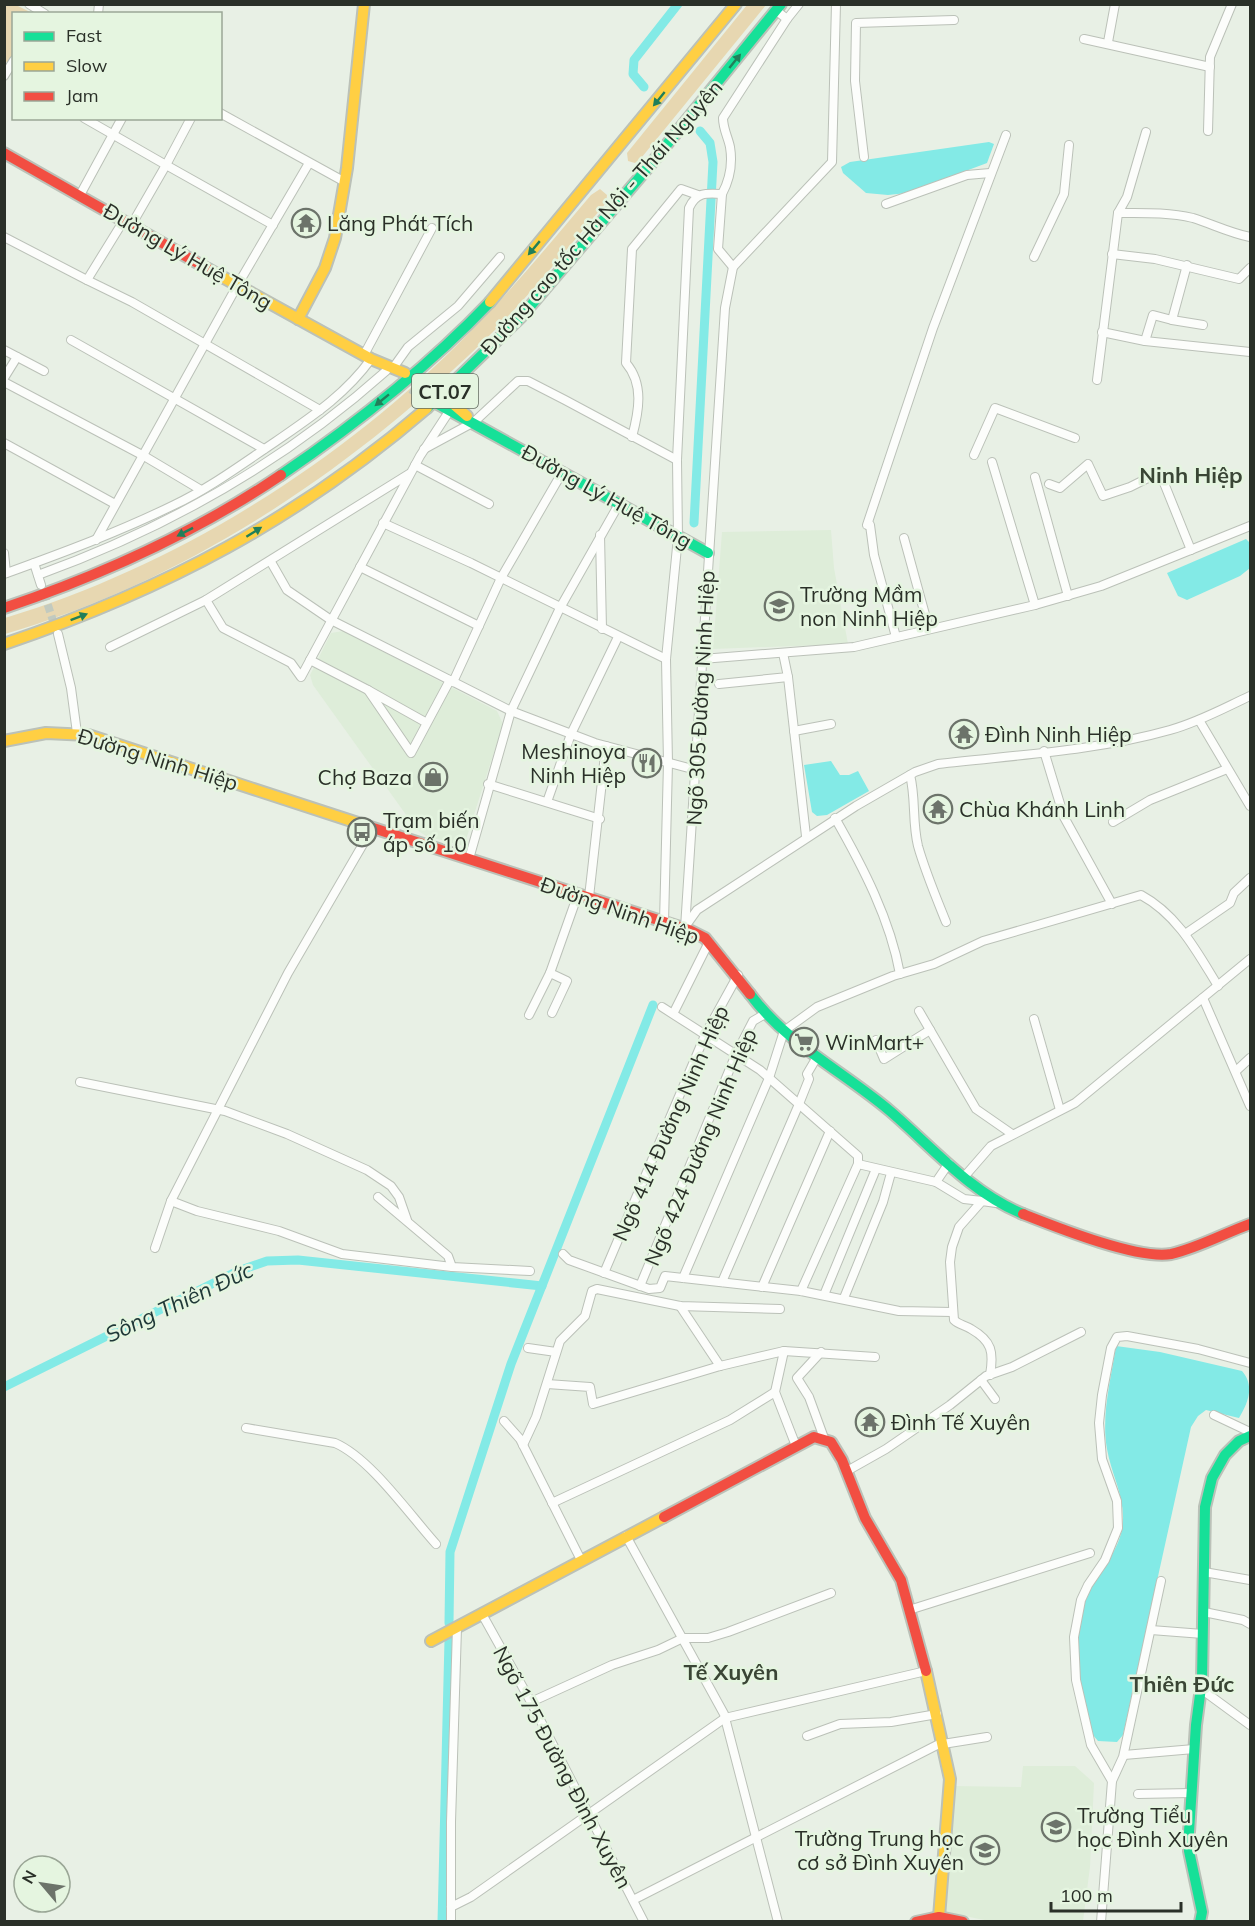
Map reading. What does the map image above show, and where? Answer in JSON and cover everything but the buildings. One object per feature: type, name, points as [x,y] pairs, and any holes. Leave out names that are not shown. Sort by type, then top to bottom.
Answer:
[{"type":"main road","points":[[298,319],[332,251],[345,182],[364,4]]},
{"type":"main road","name":"Đường cao tốc Hà Nội - Thái Nguyên","points":[[4,608],[132,558],[206,521],[343,432],[414,374],[480,313],[736,4]]},
{"type":"main road","name":"Đường cao tốc Hà Nội - Thái Nguyên","points":[[4,644],[142,592],[217,554],[362,462],[438,397],[503,336],[630,189],[780,8]]},
{"type":"main road","name":"Đường Lý Huệ Tông","points":[[4,153],[401,377]]},
{"type":"main road","name":"Đường Lý Huệ Tông","points":[[442,400],[474,422],[708,553]]},
{"type":"main road","name":"Đường Ninh Hiệp","points":[[4,741],[37,732],[77,733],[685,928],[709,942],[738,975],[765,1014],[784,1031],[888,1110],[964,1177],[1006,1207],[1059,1228],[1136,1251],[1170,1254],[1251,1224]]},
{"type":"main road","points":[[1200,1922],[1202,1912],[1189,1851],[1194,1749],[1201,1689],[1205,1507],[1212,1478],[1225,1455],[1251,1434]]},
{"type":"main road","points":[[431,1641],[796,1446],[814,1437],[824,1438],[831,1442],[847,1471],[866,1518],[901,1580],[937,1714],[950,1779],[939,1917]]},
{"type":"main road","points":[[916,1922],[939,1917],[963,1922]]},
{"type":"street","points":[[799,4],[725,113],[723,126],[730,146],[731,166],[730,180],[720,194],[718,249],[733,267],[832,162],[837,4]]},
{"type":"street","points":[[1108,42],[1115,4]]},
{"type":"street","points":[[1208,131],[1210,57],[1232,4]]},
{"type":"street","points":[[780,8],[787,19]]},
{"type":"street","points":[[864,157],[855,81],[856,23],[954,20]]},
{"type":"street","points":[[1084,39],[1108,42],[1210,67]]},
{"type":"street","points":[[222,114],[345,182]]},
{"type":"street","points":[[87,120],[273,225]]},
{"type":"street","points":[[80,195],[121,120]]},
{"type":"street","points":[[87,280],[166,165],[190,120]]},
{"type":"street","points":[[1097,380],[1118,213],[1127,197],[1146,132]]},
{"type":"street","points":[[896,637],[868,525],[933,328],[990,172],[1006,135]]},
{"type":"street","points":[[1034,257],[1064,194],[1069,145]]},
{"type":"street","points":[[96,540],[237,286],[309,164]]},
{"type":"street","points":[[886,204],[967,175],[990,172]]},
{"type":"street","points":[[632,437],[638,385],[637,376],[626,363],[625,342],[632,249],[681,189],[702,194],[720,194]]},
{"type":"street","points":[[663,921],[668,763],[666,659],[678,537],[677,460],[688,208],[702,194]]},
{"type":"street","points":[[1118,213],[1158,213],[1193,218],[1228,232],[1251,237]]},
{"type":"street","points":[[4,553],[5,574],[96,540],[175,505],[320,411],[355,380],[432,228]]},
{"type":"street","points":[[4,237],[206,344],[320,411]]},
{"type":"street","points":[[1112,254],[1187,265],[1239,279],[1251,268]]},
{"type":"street","points":[[38,574],[105,550],[165,522],[250,474],[316,429],[389,370],[408,347],[458,306],[500,257]]},
{"type":"street","points":[[1172,320],[1187,265]]},
{"type":"street","name":"Ngõ 305 Đường Ninh Hiệp","points":[[685,928],[725,308],[733,267]]},
{"type":"street","points":[[1146,341],[1153,315],[1203,325]]},
{"type":"street","points":[[1102,332],[1146,341],[1251,352]]},
{"type":"street","points":[[71,340],[264,449]]},
{"type":"street","points":[[4,350],[44,371]]},
{"type":"street","points":[[17,357],[4,380],[144,456],[201,490]]},
{"type":"street","points":[[424,449],[474,422],[518,381],[528,381],[677,460]]},
{"type":"street","points":[[206,600],[223,628],[291,663],[301,677],[415,465],[452,407]]},
{"type":"street","points":[[974,455],[994,408],[1075,438]]},
{"type":"street","points":[[4,437],[7,447],[115,504]]},
{"type":"street","points":[[992,462],[1035,605]]},
{"type":"street","points":[[1049,484],[1060,488],[1088,464],[1102,496],[1130,488],[1156,474],[1162,478],[1191,550]]},
{"type":"street","points":[[415,465],[489,504]]},
{"type":"street","points":[[368,690],[411,753],[452,681],[501,578],[563,471]]},
{"type":"street","points":[[110,647],[206,600],[271,562],[410,474]]},
{"type":"street","points":[[1035,477],[1068,596]]},
{"type":"street","points":[[469,858],[488,784],[511,711],[560,608],[619,504]]},
{"type":"street","points":[[383,523],[666,659]]},
{"type":"street","points":[[702,659],[854,647],[1035,605],[1101,586],[1251,526]]},
{"type":"street","points":[[600,534],[602,629]]},
{"type":"street","points":[[904,538],[929,629]]},
{"type":"street","points":[[271,562],[287,590],[331,620],[511,711],[606,746],[696,770]]},
{"type":"street","points":[[34,563],[41,585]]},
{"type":"street","points":[[360,567],[479,626]]},
{"type":"street","points":[[58,634],[71,688],[77,733]]},
{"type":"street","points":[[546,802],[571,734],[618,637]]},
{"type":"street","points":[[783,653],[788,677],[806,836]]},
{"type":"street","points":[[310,660],[427,723]]},
{"type":"street","points":[[719,684],[788,677]]},
{"type":"street","points":[[685,928],[697,910],[806,836],[910,775],[938,764],[1094,745],[1169,730],[1199,720],[1251,696]]},
{"type":"street","points":[[1199,720],[1251,806]]},
{"type":"street","points":[[794,731],[831,724]]},
{"type":"street","points":[[529,1015],[583,896],[600,819],[606,746]]},
{"type":"street","points":[[1044,751],[1064,817],[1112,904]]},
{"type":"street","points":[[1113,822],[1150,800],[1227,769]]},
{"type":"street","points":[[910,775],[915,794],[914,823],[918,845],[946,922]]},
{"type":"street","points":[[488,784],[600,819]]},
{"type":"street","points":[[835,819],[854,852],[894,940],[900,974]]},
{"type":"street","points":[[155,1248],[171,1201],[288,973],[373,827]]},
{"type":"street","points":[[1185,934],[1230,903],[1234,893],[1251,878]]},
{"type":"street","points":[[683,1278],[769,1077],[784,1031],[817,1007],[900,974],[934,964],[993,938],[1141,895],[1155,902],[1185,934],[1218,986]]},
{"type":"street","points":[[674,1012],[709,942]]},
{"type":"street","points":[[964,1177],[992,1146],[1075,1103],[1251,959]]},
{"type":"street","points":[[550,973],[567,981],[552,1013]]},
{"type":"street","name":"Ngõ 414 Đường Ninh Hiệp","points":[[604,1273],[705,1034],[738,975]]},
{"type":"street","points":[[1203,998],[1251,1106]]},
{"type":"street","points":[[662,1007],[674,1012],[769,1077],[858,1156],[858,1164],[801,1291]]},
{"type":"street","points":[[919,1011],[976,1109],[1012,1134]]},
{"type":"street","name":"Ngõ 424 Đường Ninh Hiệp","points":[[640,1286],[736,1054],[753,1021],[765,1014]]},
{"type":"street","points":[[1034,1019],[1060,1110]]},
{"type":"street","points":[[876,1040],[884,1059],[930,1030]]},
{"type":"street","points":[[722,1282],[799,1104],[809,1079],[807,1074],[817,1057]]},
{"type":"street","points":[[1236,1071],[1251,1058]]},
{"type":"street","points":[[80,1082],[218,1110],[287,1134],[367,1170],[392,1186],[399,1197],[407,1220]]},
{"type":"street","points":[[762,1287],[830,1131]]},
{"type":"street","points":[[936,1182],[949,1163]]},
{"type":"street","points":[[858,1164],[936,1182],[964,1199],[992,1201],[1006,1207]]},
{"type":"street","points":[[824,1295],[876,1169]]},
{"type":"street","points":[[844,1298],[883,1202],[891,1173]]},
{"type":"street","points":[[378,1197],[448,1256],[452,1268]]},
{"type":"street","points":[[171,1201],[197,1211],[279,1231],[342,1254],[452,1268],[530,1271]]},
{"type":"street","points":[[953,1316],[952,1247],[959,1227],[982,1201]]},
{"type":"street","points":[[563,1254],[569,1260],[640,1286],[660,1288],[665,1276],[801,1291],[899,1311],[953,1316],[973,1329],[988,1344],[993,1358],[990,1375]]},
{"type":"street","points":[[523,1445],[560,1341],[585,1316],[592,1291],[597,1289],[680,1306],[780,1310]]},
{"type":"street","points":[[680,1306],[720,1366]]},
{"type":"street","points":[[847,1471],[886,1449],[981,1380],[1082,1332]]},
{"type":"street","points":[[1112,1781],[1091,1745],[1076,1680],[1074,1648],[1081,1600],[1109,1552],[1118,1528],[1117,1501],[1102,1459],[1100,1441],[1102,1395],[1112,1348],[1117,1337],[1127,1336],[1198,1349],[1251,1363]]},
{"type":"street","points":[[528,1348],[556,1352]]},
{"type":"street","points":[[546,1384],[590,1387],[593,1404],[720,1366],[784,1351],[875,1357]]},
{"type":"street","points":[[784,1351],[775,1392],[796,1446]]},
{"type":"street","points":[[821,1352],[797,1378],[809,1397],[824,1438]]},
{"type":"street","points":[[981,1380],[995,1399]]},
{"type":"street","points":[[552,1503],[730,1420],[775,1392]]},
{"type":"street","points":[[1214,1415],[1251,1434]]},
{"type":"street","points":[[504,1421],[523,1445],[581,1560]]},
{"type":"street","points":[[246,1428],[335,1443],[346,1448],[362,1460],[436,1544]]},
{"type":"street","points":[[626,1536],[725,1718],[778,1922]]},
{"type":"street","points":[[909,1610],[1090,1553]]},
{"type":"street","points":[[1204,1572],[1251,1580]]},
{"type":"street","points":[[1101,1922],[1112,1781],[1124,1755],[1161,1581]]},
{"type":"street","points":[[531,1702],[612,1665],[658,1650],[683,1638],[708,1638],[728,1632],[831,1593]]},
{"type":"street","points":[[1204,1612],[1243,1620],[1251,1624]]},
{"type":"street","name":"Ngõ 175 Đường Đình Xuyên","points":[[482,1614],[531,1702],[644,1922]]},
{"type":"street","points":[[452,1922],[456,1628]]},
{"type":"street","points":[[1151,1630],[1203,1634]]},
{"type":"street","points":[[451,1907],[471,1896],[586,1813],[725,1718],[926,1671]]},
{"type":"street","points":[[1201,1689],[1251,1725]]},
{"type":"street","points":[[807,1736],[840,1724],[891,1722],[937,1714]]},
{"type":"street","points":[[633,1900],[943,1743],[987,1737]]},
{"type":"street","points":[[1124,1755],[1194,1749]]},
{"type":"street","points":[[1138,1794],[1191,1792]]},
{"type":"shaded area","points":[[5,5],[16,5],[30,12],[12,12],[12,56],[8,63],[5,61]]},
{"type":"shaded area","points":[[747,5],[766,5],[642,157],[635,163],[628,161],[627,153]]},
{"type":"shaded area","points":[[600,189],[607,195],[606,203],[508,317],[440,382],[385,429],[327,473],[267,513],[205,550],[140,583],[73,611],[5,634],[5,618],[69,596],[132,570],[194,539],[254,504],[367,425],[419,381],[468,334],[516,283],[591,195]]},
{"type":"shaded area","name":"Trường Mầm non Ninh Hiệp","points":[[831,530],[834,568],[848,644],[713,649],[722,532]]},
{"type":"shaded area","name":"Chợ Baza","points":[[343,631],[497,711],[503,724],[464,846],[426,836],[417,830],[313,685],[310,675],[331,633]]},
{"type":"shaded area","points":[[1023,1766],[1075,1766],[1094,1783],[1090,1867],[1083,1921],[989,1921],[945,1912],[954,1786],[1021,1787]]},
{"type":"water","points":[[989,142],[994,144],[987,163],[907,193],[888,195],[866,193],[843,173],[841,167],[850,162]]},
{"type":"water","points":[[1246,539],[1250,543],[1250,568],[1240,576],[1187,600],[1178,596],[1167,573]]},
{"type":"water","points":[[831,761],[840,775],[849,775],[858,771],[869,791],[827,815],[817,816],[812,812],[804,765]]},
{"type":"water","points":[[1116,1346],[1160,1352],[1242,1371],[1249,1389],[1239,1418],[1206,1410],[1198,1416],[1191,1427],[1123,1735],[1117,1742],[1098,1741],[1093,1735],[1084,1700],[1077,1645],[1081,1610],[1088,1593],[1115,1549],[1122,1530],[1123,1511],[1105,1436],[1107,1397]]},
{"type":"waterway","points":[[644,87],[633,74],[634,60],[678,4]]},
{"type":"waterway","points":[[694,523],[713,162],[710,143],[700,131]]},
{"type":"waterway","points":[[449,1623],[450,1552],[511,1364],[653,1005]]},
{"type":"waterway","name":"Sông Thiên Đức","points":[[4,1387],[238,1271],[267,1261],[298,1260],[542,1286]]},
{"type":"waterway","points":[[442,1922],[449,1640]]},
{"type":"tunnel","points":[[406,374],[445,397]]},
{"type":"tunnel","points":[[398,381],[438,404]]},
{"type":"tunnel","points":[[44,593],[56,630]]},
{"type":"traffic: fast","points":[[427,408],[521,317],[651,164],[781,4]]},
{"type":"traffic: fast","points":[[281,475],[390,394],[441,350],[490,302]]},
{"type":"traffic: fast","points":[[438,404],[708,553]]},
{"type":"traffic: fast","points":[[750,994],[765,1012],[798,1043],[890,1111],[969,1182],[1004,1205],[1023,1214]]},
{"type":"traffic: fast","points":[[1200,1922],[1202,1912],[1189,1851],[1189,1832],[1196,1725],[1202,1680],[1205,1507],[1212,1478],[1225,1455],[1239,1441],[1250,1436]]},
{"type":"traffic: slow","points":[[298,319],[325,268],[335,238],[347,168],[364,4]]},
{"type":"traffic: slow","points":[[490,302],[736,4]]},
{"type":"traffic: slow","points":[[208,269],[371,359],[405,373]]},
{"type":"traffic: slow","points":[[445,397],[467,416]]},
{"type":"traffic: slow","points":[[4,644],[119,600],[227,547],[279,517],[329,484],[427,408]]},
{"type":"traffic: slow","points":[[4,741],[46,733],[88,735],[367,826]]},
{"type":"traffic: slow","points":[[431,1641],[664,1517]]},
{"type":"traffic: slow","points":[[926,1671],[950,1779],[939,1917]]},
{"type":"traffic: jam","points":[[4,153],[208,269]]},
{"type":"traffic: jam","points":[[4,608],[77,581],[147,551],[215,516],[281,475]]},
{"type":"traffic: jam","points":[[367,826],[689,930],[705,938],[750,994]]},
{"type":"traffic: jam","points":[[1023,1214],[1097,1241],[1157,1255],[1181,1251],[1250,1224]]},
{"type":"traffic: jam","points":[[664,1517],[814,1437],[831,1442],[842,1460],[865,1518],[901,1580],[926,1671]]},
{"type":"traffic: jam","points":[[916,1922],[939,1917],[963,1922]]},
{"type":"place","name":"Lăng Phát Tích","points":[[306,223]]},
{"type":"place","name":"Trường Mầm non Ninh Hiệp","points":[[779,606]]},
{"type":"place","name":"Đình Ninh Hiệp","points":[[964,734]]},
{"type":"place","name":"Meshinoya Ninh Hiệp","points":[[647,763]]},
{"type":"place","name":"Chợ Baza","points":[[433,777]]},
{"type":"place","name":"Chùa Khánh Linh","points":[[938,809]]},
{"type":"place","name":"Trạm biến áp số 10","points":[[362,832]]},
{"type":"place","name":"WinMart+","points":[[804,1042]]},
{"type":"place","name":"Đình Tế Xuyên","points":[[870,1422]]},
{"type":"place","name":"Trường Tiểu học Đình Xuyên","points":[[1056,1827]]},
{"type":"place","name":"Trường Trung học cơ sở Đình Xuyên","points":[[985,1850]]},
{"type":"district","name":"Ninh Hiệp","points":[[1191,475]]},
{"type":"district","name":"Tế Xuyên","points":[[731,1672]]},
{"type":"district","name":"Thiên Đức","points":[[1182,1684]]}]
